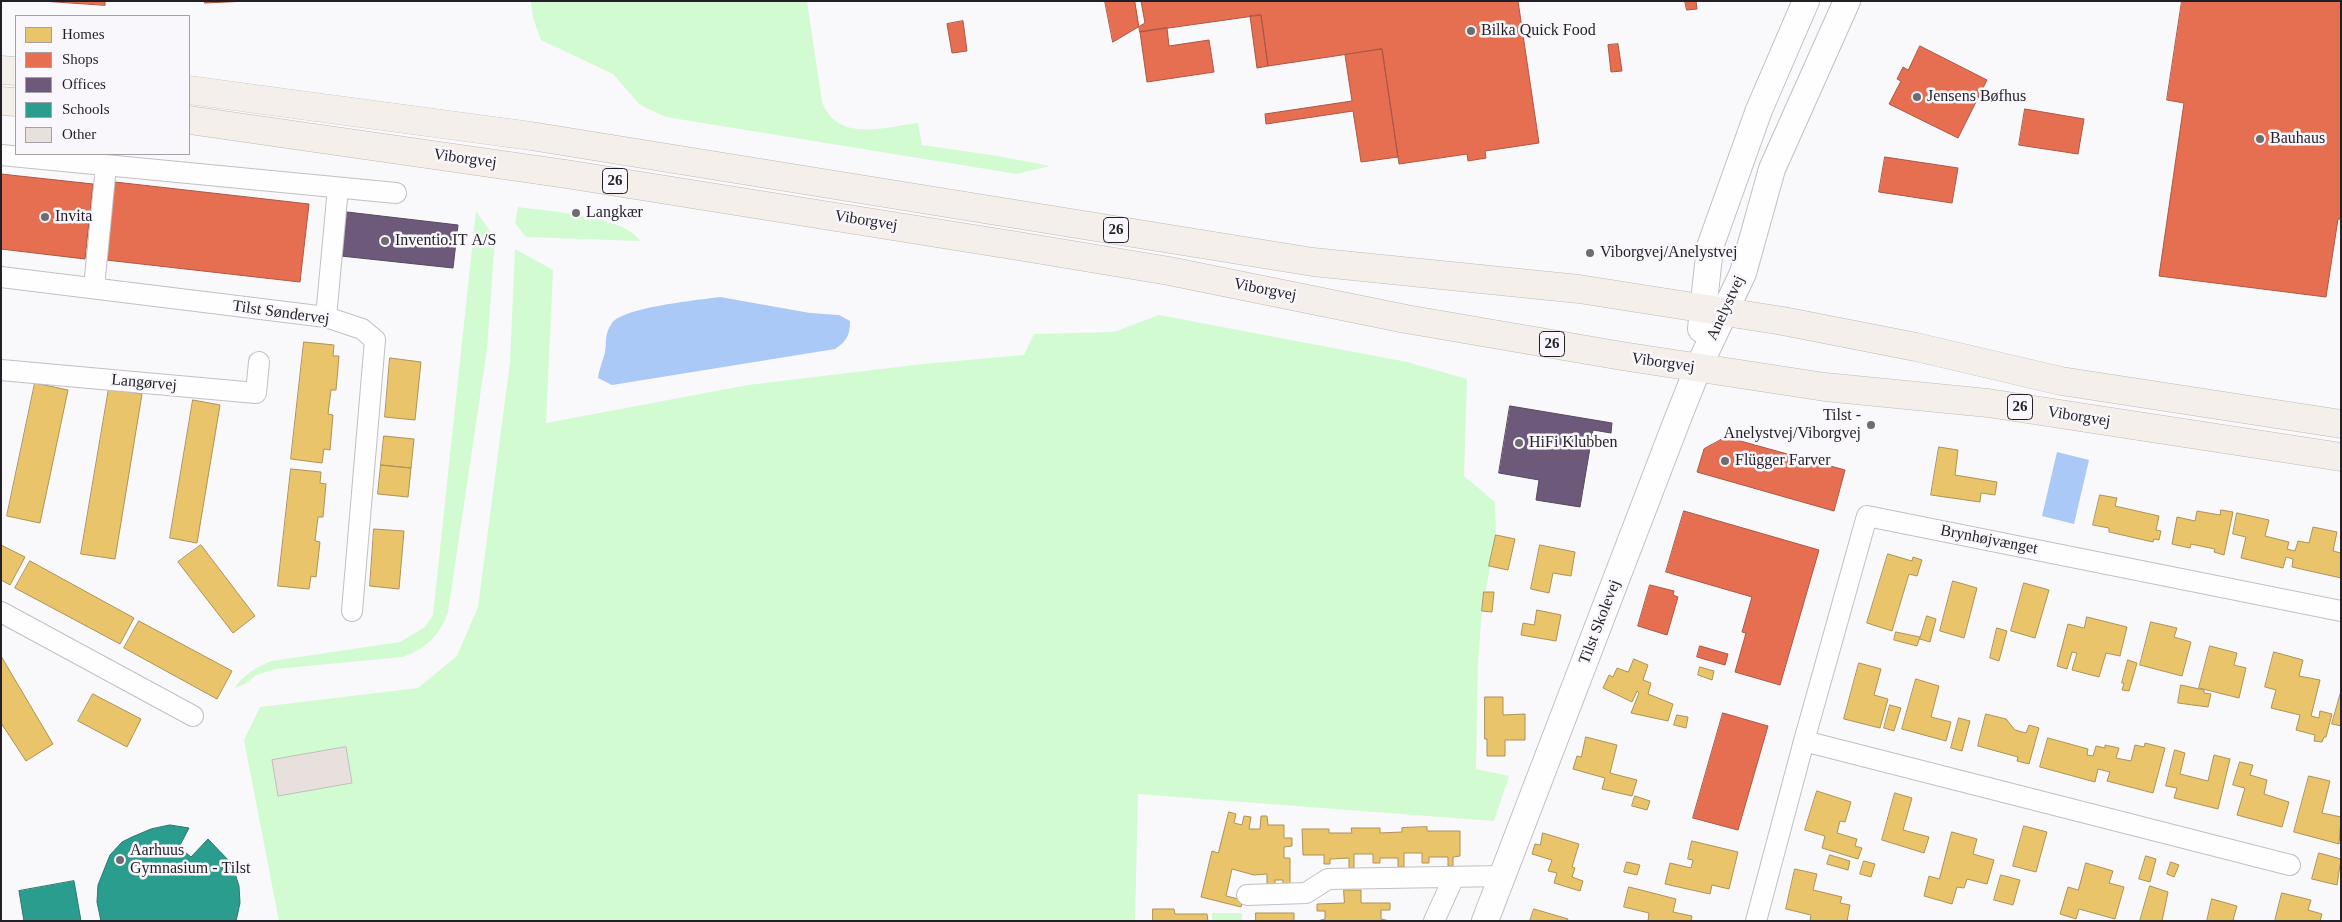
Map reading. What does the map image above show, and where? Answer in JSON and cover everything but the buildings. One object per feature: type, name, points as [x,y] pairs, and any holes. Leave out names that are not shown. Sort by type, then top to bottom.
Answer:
[{"type":"main road","points":[[1,70],[15,71]]},
{"type":"main road","name":"Viborgvej","points":[[190,90],[531,136],[1313,262],[1580,289],[1713,310],[1916,347],[2061,381],[2341,424]]},
{"type":"main road","points":[[1,101],[15,102]]},
{"type":"main road","name":"Viborgvej","points":[[190,120],[566,174],[1000,243],[1169,271],[1416,321],[1825,388],[1988,402],[2341,456]]},
{"type":"street","name":"Anelystvej","points":[[1698,368],[1713,310],[1710,248],[1758,110],[1806,1]]},
{"type":"street","name":"Anelystvej","points":[[1713,310],[1743,273],[1772,169],[1848,1]]},
{"type":"street","points":[[1,155],[396,193]]},
{"type":"street","points":[[94,287],[106,166]]},
{"type":"street","points":[[326,317],[338,188]]},
{"type":"street","name":"Tilst Søndervej","points":[[1,277],[326,317],[362,329],[374,340],[352,611]]},
{"type":"street","name":"Langørvej","points":[[1,370],[256,393],[259,362]]},
{"type":"street","name":"Tilst Skolevej","points":[[1485,921],[1698,368]]},
{"type":"street","name":"Brynhøjvænget","points":[[1756,921],[1804,740],[1867,516],[2341,611]]},
{"type":"street","points":[[1,612],[193,716]]},
{"type":"street","points":[[1804,740],[2290,865]]},
{"type":"street","points":[[1247,895],[1306,893],[1328,878],[1502,876]]},
{"type":"street","points":[[1434,921],[1454,877]]},
{"type":"green space","points":[[531,1],[807,1],[822,102],[829,115],[839,123],[850,128],[877,129],[918,123],[922,145],[1050,166],[1017,174],[666,117],[640,105],[613,74],[541,40],[533,18]]},
{"type":"green space","points":[[518,207],[603,220],[632,233],[640,241],[526,237],[515,223]]},
{"type":"green space","points":[[476,211],[495,238],[487,349],[448,612],[445,620],[431,640],[418,650],[402,657],[276,669],[256,675],[245,684],[234,688],[251,672],[272,661],[400,642],[425,627],[433,615]]},
{"type":"green space","points":[[515,249],[553,270],[546,423],[748,385],[923,364],[1024,355],[1034,334],[1114,332],[1159,315],[1407,362],[1467,379],[1464,476],[1495,502],[1496,535],[1482,611],[1478,662],[1476,769],[1509,776],[1494,821],[1138,794],[1135,921],[279,921],[244,740],[260,707],[418,688],[457,656],[478,607],[510,362]]},
{"type":"green space","points":[[1212,913],[1242,913],[1242,921],[1212,921]]},
{"type":"water","points":[[720,297],[810,313],[839,315],[850,321],[848,334],[845,340],[835,349],[612,385],[598,378],[608,331],[612,323],[619,317],[663,305]]},
{"type":"water","points":[[2057,452],[2089,460],[2074,524],[2042,516]]},
{"type":"place","name":"Bilka Quick Food","points":[[1471,31]]},
{"type":"place","name":"Jensens Bøfhus","points":[[1917,97]]},
{"type":"place","name":"Bauhaus","points":[[2260,139]]},
{"type":"place","name":"Langkær","points":[[576,213]]},
{"type":"place","name":"Invita","points":[[45,217]]},
{"type":"place","name":"Inventio.IT A/S","points":[[385,241]]},
{"type":"place","name":"Viborgvej/Anelystvej","points":[[1590,253]]},
{"type":"place","name":"Tilst - Anelystvej/Viborgvej","points":[[1871,425]]},
{"type":"place","name":"HiFi Klubben","points":[[1519,443]]},
{"type":"place","name":"Flügger Farver","points":[[1725,461]]},
{"type":"place","name":"Aarhuus Gymnasium - Tilst","points":[[120,860]]}]
